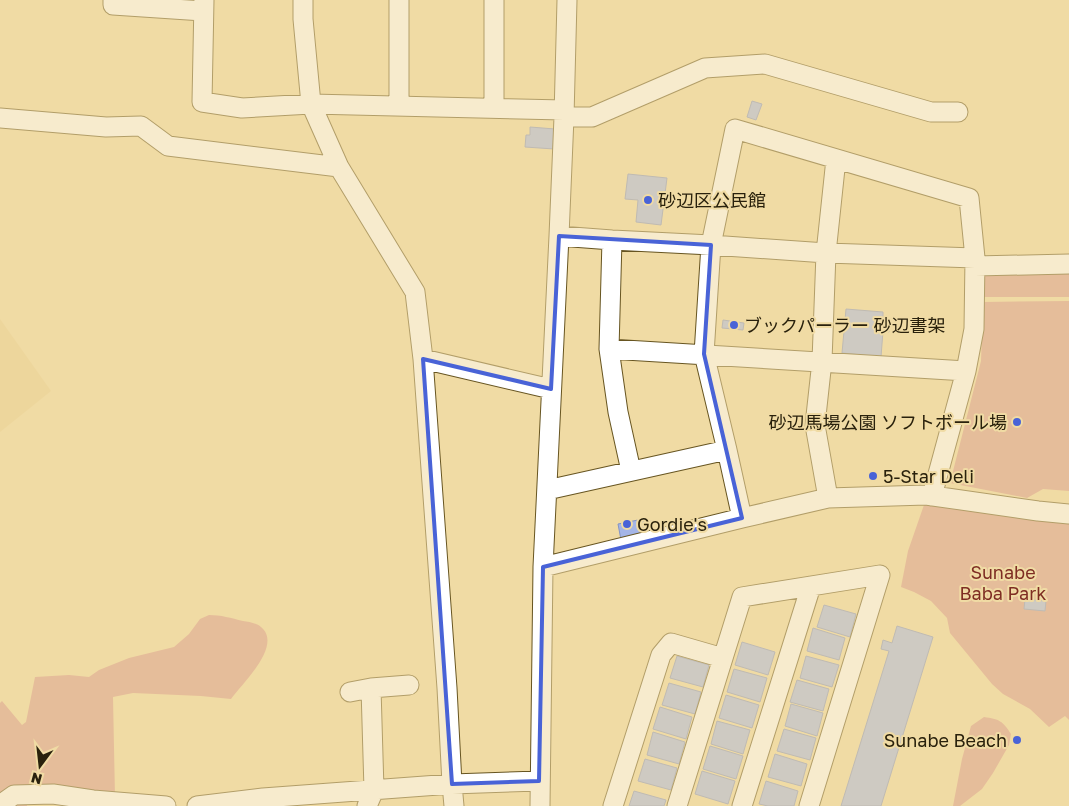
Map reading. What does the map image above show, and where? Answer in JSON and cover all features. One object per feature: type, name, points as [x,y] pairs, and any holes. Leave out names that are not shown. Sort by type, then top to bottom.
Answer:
[{"type":"street","points":[[113,0],[113,5],[204,6],[202,102],[242,108],[310,104],[494,108],[592,117],[705,68],[765,64],[930,112],[958,112]]},
{"type":"street","points":[[304,0],[303,19],[310,104],[339,167],[415,292],[423,359],[454,806]]},
{"type":"street","points":[[399,0],[399,106]]},
{"type":"street","points":[[494,0],[494,108]]},
{"type":"street","points":[[540,806],[543,567],[559,236],[567,0]]},
{"type":"street","points":[[0,118],[106,127],[141,126],[168,146],[339,167]]},
{"type":"street","points":[[742,518],[704,354],[711,245],[735,129],[969,198],[975,262],[974,329],[966,371],[932,496]]},
{"type":"street","points":[[828,498],[815,424],[822,361],[826,253],[836,159]]},
{"type":"street","points":[[559,236],[975,262],[1069,264]]},
{"type":"street","points":[[612,240],[609,349],[618,412],[631,471]]},
{"type":"street","points":[[609,349],[966,371]]},
{"type":"street","points":[[423,359],[551,389]]},
{"type":"street","points":[[547,490],[727,450]]},
{"type":"street","points":[[543,567],[828,498],[942,496],[1069,514]]},
{"type":"street","points":[[677,806],[742,597],[880,574],[809,806]]},
{"type":"street","points":[[742,806],[811,586]]},
{"type":"street","points":[[613,806],[661,654],[671,643],[723,658]]},
{"type":"street","points":[[350,692],[371,688],[409,686]]},
{"type":"street","points":[[371,688],[371,798]]},
{"type":"street","points":[[198,806],[371,798],[452,784],[539,781]]},
{"type":"street","points":[[0,805],[14,795],[53,794],[93,800],[166,806]]},
{"type":"highlighted area","points":[[559,236],[711,245],[704,354],[742,518],[543,567],[539,781],[452,784],[423,359],[551,389]]},
{"type":"shaded area","points":[[0,319],[51,391],[0,432]]},
{"type":"green space","points":[[983,269],[1069,270],[1069,297],[982,297]]},
{"type":"green space","name":"砂辺馬場公園 ソフトボール場","points":[[1069,301],[1069,491],[1043,489],[1027,498],[950,483],[981,361],[983,302]]},
{"type":"green space","name":"Sunabe Baba Park","points":[[925,502],[1069,523],[1069,720],[1065,716],[1049,727],[1030,709],[1003,694],[992,684],[950,633],[947,618],[931,601],[901,587],[908,551]]},
{"type":"green space","points":[[209,615],[255,624],[261,627],[267,635],[267,644],[259,664],[231,699],[133,693],[113,697],[115,797],[26,792],[27,806],[0,806],[0,703],[2,701],[22,725],[26,722],[35,677],[69,675],[89,677],[99,670],[129,658],[174,647],[189,634],[200,619]]},
{"type":"green space","points":[[984,717],[1000,721],[1006,726],[1011,734],[1009,745],[982,789],[960,806],[953,806],[962,759],[971,726]]},
{"type":"building","points":[[752,101],[762,104],[756,120],[747,117]]},
{"type":"building","points":[[530,127],[555,129],[554,149],[525,147],[526,135],[530,135]]},
{"type":"building","name":"砂辺区公民館","points":[[628,174],[667,178],[661,225],[636,222],[638,200],[625,199]]},
{"type":"building","points":[[846,309],[883,312],[883,320],[890,320],[889,332],[883,331],[881,357],[842,353]]},
{"type":"building","points":[[723,320],[744,323],[743,330],[722,328]]},
{"type":"building","points":[[643,519],[644,523],[652,521],[655,533],[621,540],[618,524]]},
{"type":"building","points":[[1025,599],[1046,601],[1045,611],[1024,609]]},
{"type":"building","points":[[824,605],[856,614],[850,637],[817,627]]},
{"type":"building","points":[[897,626],[933,637],[881,806],[841,806],[889,651],[881,649],[883,640],[892,643]]},
{"type":"building","points":[[813,628],[845,638],[839,660],[807,651]]},
{"type":"building","points":[[742,642],[775,652],[768,675],[735,665]]},
{"type":"building","points":[[677,656],[709,665],[703,687],[670,678]]},
{"type":"building","points":[[806,656],[839,665],[832,687],[800,678]]},
{"type":"building","points":[[734,669],[767,678],[760,702],[727,692]]},
{"type":"building","points":[[797,680],[829,689],[823,711],[790,702]]},
{"type":"building","points":[[669,683],[701,692],[695,714],[662,705]]},
{"type":"building","points":[[726,695],[759,705],[752,728],[719,718]]},
{"type":"building","points":[[791,704],[823,713],[817,736],[785,726]]},
{"type":"building","points":[[660,707],[692,717],[686,739],[653,729]]},
{"type":"building","points":[[717,721],[750,730],[743,754],[711,744]]},
{"type":"building","points":[[784,729],[816,738],[810,760],[777,751]]},
{"type":"building","points":[[653,732],[685,742],[679,764],[647,755]]},
{"type":"building","points":[[710,746],[743,756],[736,779],[703,769]]},
{"type":"building","points":[[775,754],[807,764],[801,786],[768,777]]},
{"type":"building","points":[[645,759],[677,768],[671,790],[638,781]]},
{"type":"building","points":[[702,771],[735,781],[728,804],[695,794]]},
{"type":"building","points":[[766,781],[798,791],[794,806],[759,804]]},
{"type":"building","points":[[634,791],[666,800],[664,806],[629,806]]},
{"type":"place","name":"砂辺区公民館","points":[[648,200]]},
{"type":"place","name":"ブックパーラー 砂辺書架","points":[[734,325]]},
{"type":"place","name":"砂辺馬場公園 ソフトボール場","points":[[1017,422]]},
{"type":"place","name":"5-Star Deli","points":[[873,476]]},
{"type":"place","name":"Gordie's","points":[[627,524]]},
{"type":"place","name":"Sunabe Beach","points":[[1017,740]]}]
